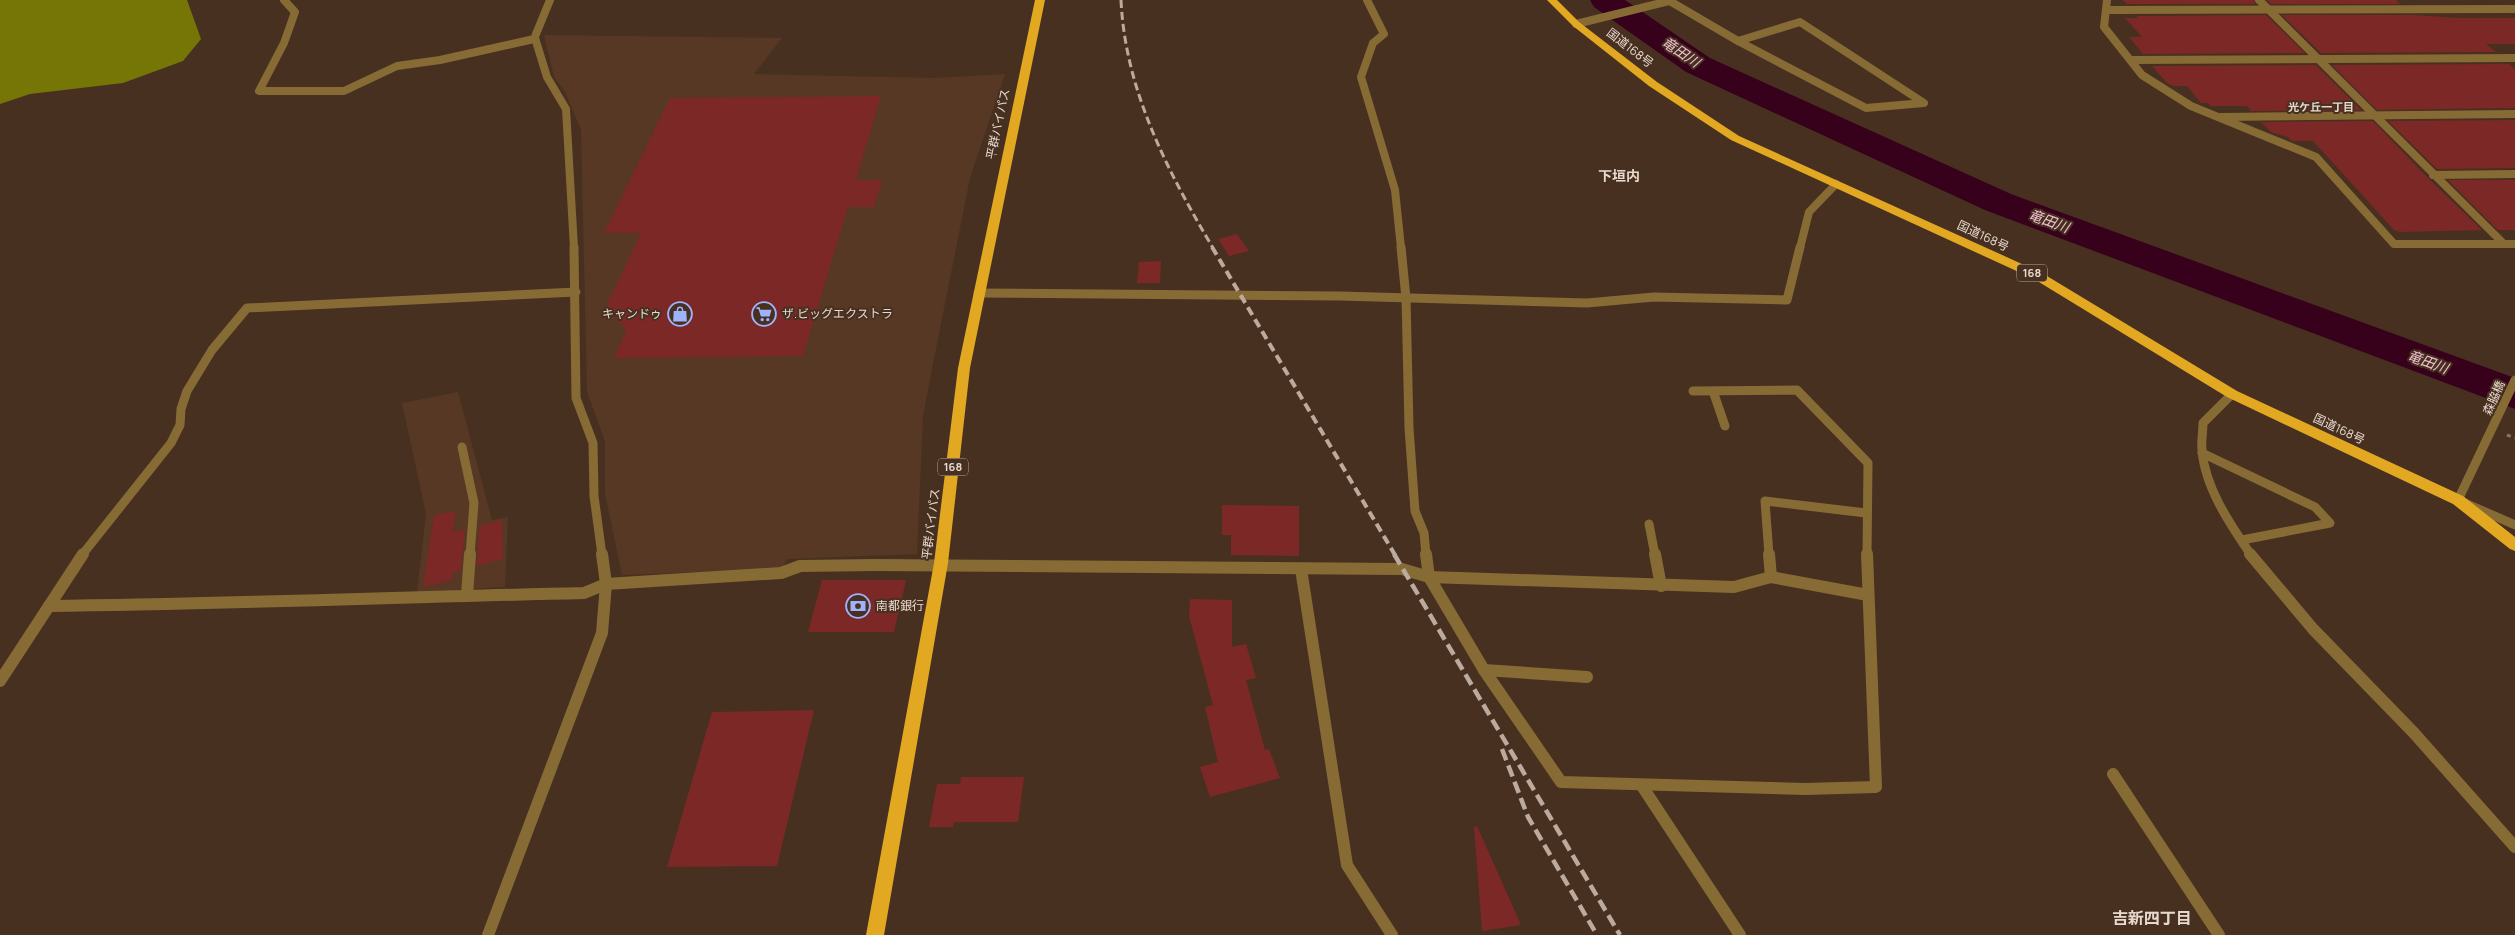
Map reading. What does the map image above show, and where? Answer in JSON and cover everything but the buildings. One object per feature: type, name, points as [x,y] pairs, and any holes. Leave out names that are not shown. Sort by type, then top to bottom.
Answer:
[{"type":"highway","name":"平群バイパス","points":[[875,935],[941,564],[964,368],[1040,0]]},
{"type":"highway","name":"国道168号","points":[[1552,0],[1576,24],[1653,84],[1735,138],[2038,276],[2232,394],[2458,500],[2515,545]]},
{"type":"street","points":[[284,0],[295,12],[284,42],[259,91],[344,91],[397,66],[440,60],[535,38]]},
{"type":"street","points":[[488,935],[602,633],[606,584],[594,496],[593,443],[576,398],[576,292],[566,109],[547,77],[535,38],[550,0]]},
{"type":"street","points":[[1367,0],[1384,34],[1373,43],[1361,77],[1395,190],[1406,298],[1409,428],[1414,511],[1424,533],[1429,577],[1484,670],[1560,782],[1642,786],[1805,789],[1876,787],[1868,595],[1866,513],[1868,463],[1797,390],[1693,391]]},
{"type":"street","points":[[1576,24],[1669,0],[1738,41],[1866,108],[1924,103],[1800,22],[1738,41]]},
{"type":"street","points":[[2107,0],[2104,27],[2142,75],[2191,106],[2316,157],[2394,244],[2515,244]]},
{"type":"street","points":[[2259,0],[2504,244]]},
{"type":"street","points":[[2494,0],[2506,9]]},
{"type":"street","points":[[2107,10],[2515,9]]},
{"type":"street","points":[[2131,60],[2515,58]]},
{"type":"street","points":[[2215,117],[2515,114]]},
{"type":"street","points":[[2433,175],[2515,174]]},
{"type":"street","points":[[978,293],[1406,298],[1587,303],[1654,297],[1787,300],[1809,212],[1836,184]]},
{"type":"street","points":[[0,681],[90,543],[171,444],[180,425],[181,409],[187,391],[212,350],[247,308],[576,292]]},
{"type":"street","name":"森脇橋","points":[[2458,500],[2515,380]]},
{"type":"street","points":[[1713,391],[1725,426]]},
{"type":"street","points":[[2232,394],[2203,423],[2202,453],[2208,477],[2224,512],[2262,573],[2427,746],[2515,847]]},
{"type":"street","points":[[462,447],[474,503],[467,595]]},
{"type":"street","points":[[2202,453],[2315,507],[2330,523],[2242,540]]},
{"type":"street","points":[[2458,500],[2515,525]]},
{"type":"street","points":[[1771,577],[1765,501],[1866,513]]},
{"type":"street","points":[[1649,524],[1661,586]]},
{"type":"street","points":[[49,606],[167,605],[584,593],[606,584],[781,573],[800,566],[941,564],[1402,569],[1429,577],[1661,586],[1734,587],[1771,577],[1868,595]]},
{"type":"street","points":[[1301,569],[1347,865],[1392,935]]},
{"type":"street","points":[[1484,670],[1587,676]]},
{"type":"street","points":[[2113,774],[2219,935]]},
{"type":"street","points":[[1642,786],[1740,935]]},
{"type":"shaded area","points":[[0,0],[187,0],[201,39],[183,61],[123,83],[30,94],[0,104]]},
{"type":"shaded area","name":"ザ.ビッグエクストラ","points":[[544,35],[782,38],[754,74],[934,78],[1005,74],[970,178],[923,416],[917,554],[787,559],[782,569],[622,575],[605,494],[605,441],[587,392],[581,130],[565,92],[554,77]]},
{"type":"shaded area","points":[[458,392],[492,520],[508,517],[505,587],[417,592],[426,514],[402,403]]},
{"type":"waterway","name":"竜田川","points":[[1605,0],[1698,65],[1998,202],[2515,394]]},
{"type":"railway","points":[[1121,0],[1124,33],[1140,98],[1165,160],[1213,248]]},
{"type":"railway","points":[[1212,247],[1395,555]]},
{"type":"railway","points":[[1394,554],[1620,935]]},
{"type":"railway","points":[[1502,749],[1528,817],[1597,935]]},
{"type":"place","name":"キャンドゥ","points":[[680,314]]},
{"type":"place","name":"ザ.ビッグエクストラ","points":[[764,314]]},
{"type":"place","name":"南都銀行","points":[[858,606]]},
{"type":"district","name":"光ケ丘一丁目","points":[[2321,107]]},
{"type":"district","name":"下垣内","points":[[1619,176]]},
{"type":"district","name":"吉新四丁目","points":[[2152,918]]}]
